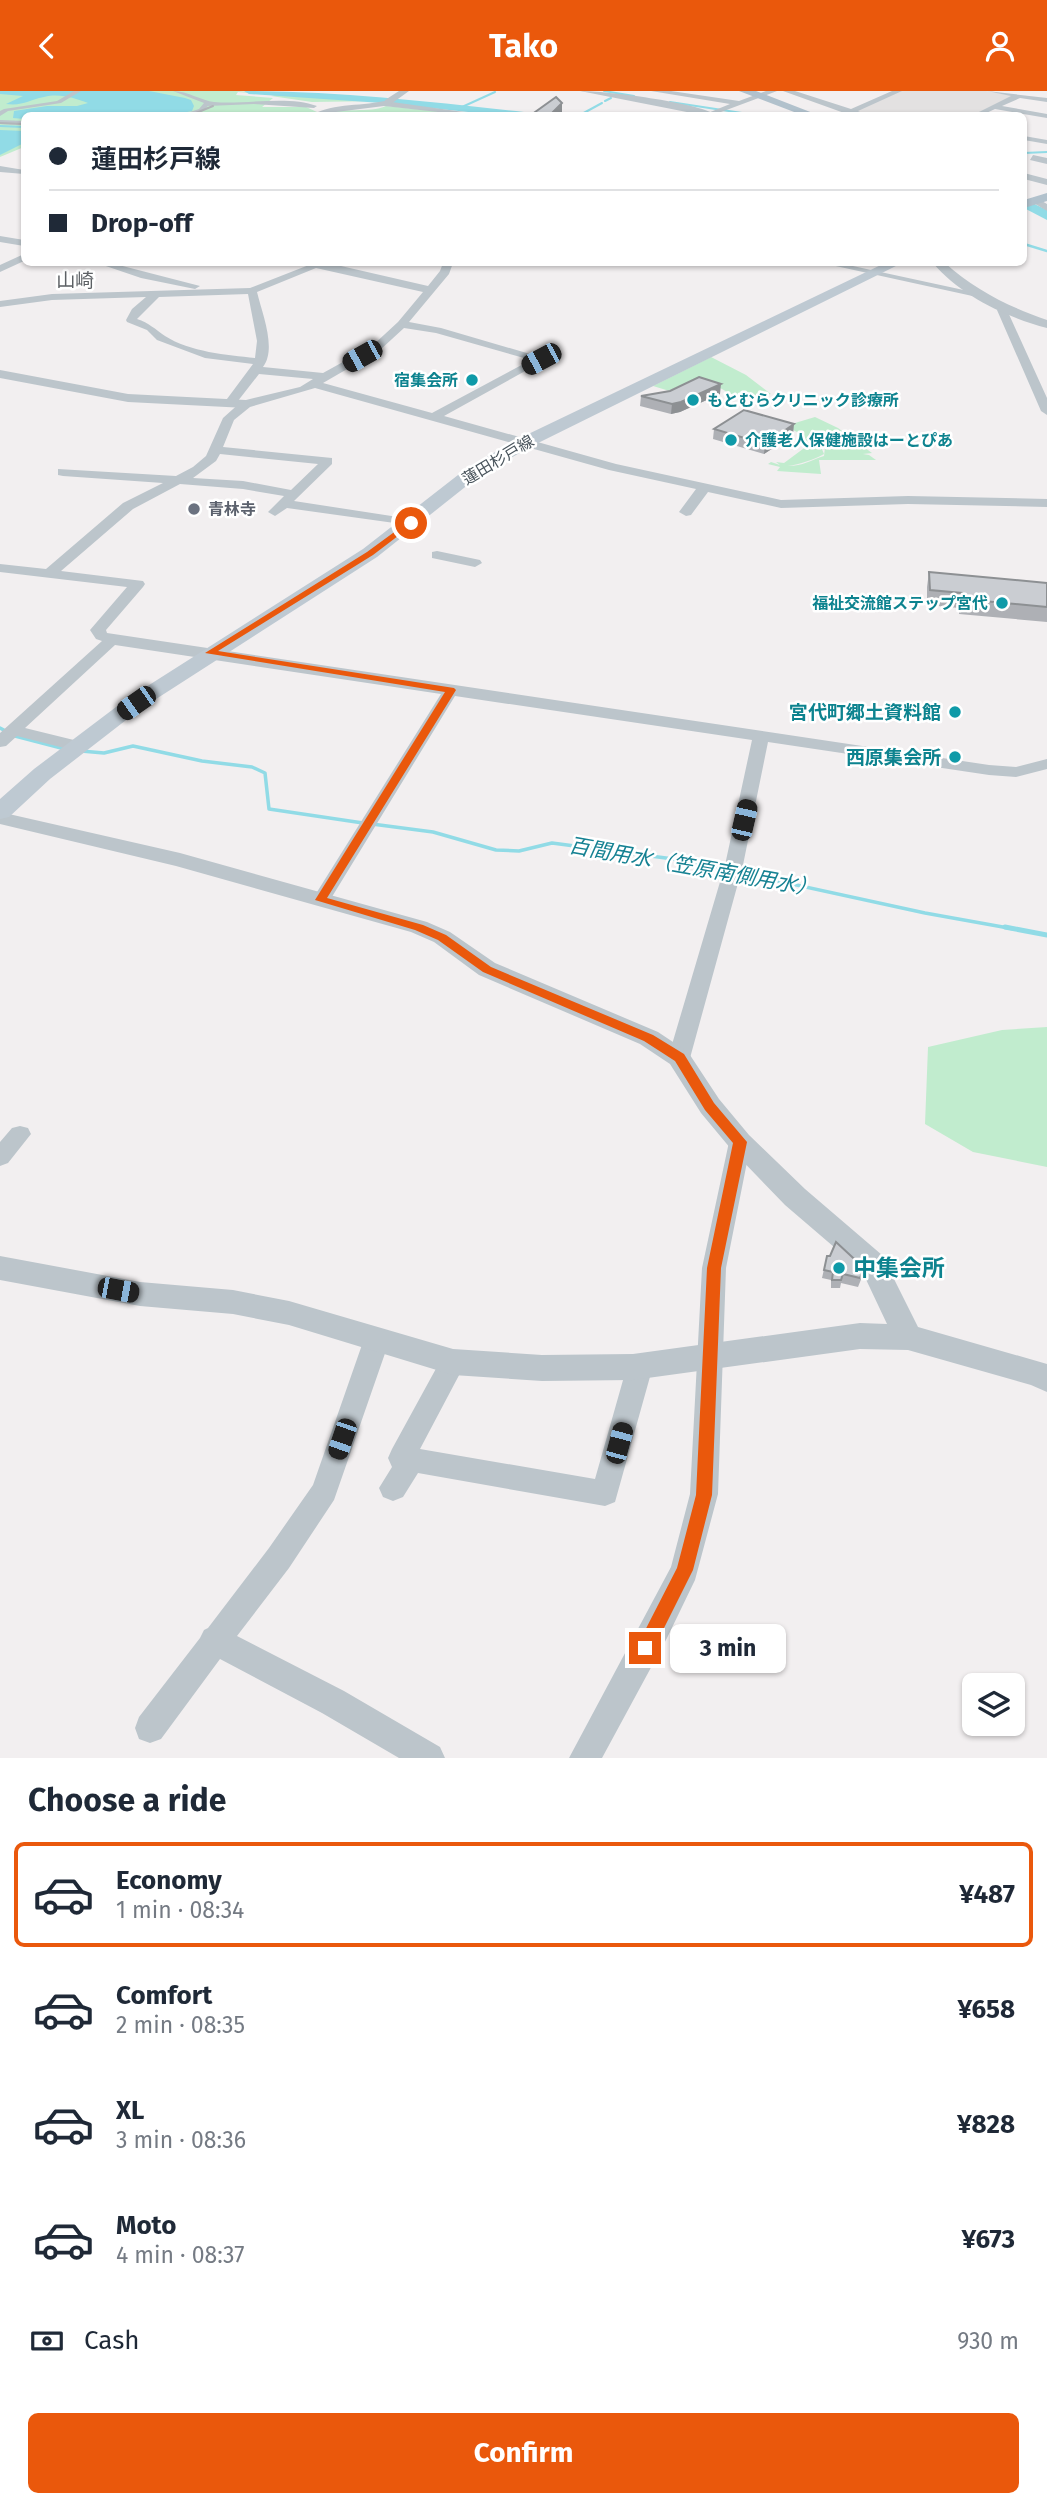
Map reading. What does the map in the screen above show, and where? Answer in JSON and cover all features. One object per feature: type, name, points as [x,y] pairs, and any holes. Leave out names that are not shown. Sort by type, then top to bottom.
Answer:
[{"type":"main road","points":[[743,97],[758,96],[803,112]]},
{"type":"main road","name":"蓮田杉戸線","points":[[0,815],[76,746],[210,653],[370,553],[467,476],[526,442],[888,266]]},
{"type":"street","points":[[2,110],[51,103],[78,91]]},
{"type":"street","points":[[176,91],[197,96],[208,104]]},
{"type":"street","points":[[389,102],[405,91]]},
{"type":"street","points":[[584,91],[618,93],[709,112]]},
{"type":"street","points":[[655,91],[743,97]]},
{"type":"street","points":[[758,96],[773,91]]},
{"type":"street","points":[[787,91],[846,112]]},
{"type":"street","points":[[990,91],[1047,100]]},
{"type":"street","points":[[983,112],[1027,91]]},
{"type":"street","points":[[856,112],[893,92]]},
{"type":"street","points":[[716,112],[743,97]]},
{"type":"street","points":[[194,112],[208,104],[254,102],[314,106]]},
{"type":"street","points":[[324,112],[335,108],[389,102],[460,112]]},
{"type":"street","points":[[994,107],[1023,112]]},
{"type":"street","points":[[1027,113],[1047,116]]},
{"type":"street","points":[[0,122],[21,123]]},
{"type":"street","points":[[1027,139],[1047,142]]},
{"type":"street","points":[[1027,152],[1047,151]]},
{"type":"street","points":[[1033,158],[1047,161]]},
{"type":"street","points":[[0,169],[21,172]]},
{"type":"street","points":[[1027,176],[1047,170]]},
{"type":"street","points":[[1027,180],[1040,197]]},
{"type":"street","points":[[0,239],[21,241]]},
{"type":"street","points":[[0,269],[21,258]]},
{"type":"street","points":[[112,266],[145,276],[188,283],[206,291]]},
{"type":"street","points":[[0,304],[52,297],[252,291],[309,266]]},
{"type":"street","points":[[323,266],[430,290]]},
{"type":"street","points":[[0,375],[128,398],[246,404],[285,395],[314,384],[376,348],[402,324],[447,266]]},
{"type":"street","points":[[841,266],[977,293]]},
{"type":"street","points":[[943,266],[977,293],[1004,309],[1047,324]]},
{"type":"street","points":[[230,403],[260,366],[265,349],[252,291]]},
{"type":"street","points":[[156,294],[136,311],[131,320],[151,328],[161,338],[209,356],[326,377]]},
{"type":"street","points":[[1004,309],[1002,310],[1047,411]]},
{"type":"street","points":[[402,324],[437,330],[541,359],[433,417]]},
{"type":"street","points":[[314,384],[748,503],[808,506],[908,500],[1047,503]]},
{"type":"street","points":[[50,573],[128,506],[198,470],[216,450],[229,418],[246,404]]},
{"type":"street","points":[[216,450],[328,461],[283,503]]},
{"type":"street","points":[[63,472],[243,485],[283,503],[411,523]]},
{"type":"street","points":[[686,512],[703,489]]},
{"type":"street","points":[[437,555],[475,563]]},
{"type":"street","points":[[0,569],[138,584],[98,630],[101,636],[112,640],[989,770],[1016,772],[1047,764]]},
{"type":"street","points":[[0,742],[112,640]]},
{"type":"street","points":[[321,900],[451,690]]},
{"type":"street","points":[[14,730],[76,746]]},
{"type":"street","points":[[679,1058],[734,865],[761,736]]},
{"type":"street","points":[[0,815],[180,860],[419,927],[442,937],[487,969],[649,1038],[679,1058],[710,1106],[740,1142],[795,1197],[872,1263],[908,1337]]},
{"type":"street","points":[[0,1157],[20,1134]]},
{"type":"street","points":[[585,1758],[657,1628],[685,1570],[704,1495],[714,1268],[740,1142]]},
{"type":"street","points":[[0,1268],[140,1294],[289,1313],[453,1362],[542,1368],[640,1366],[860,1336],[908,1337],[1039,1374],[1047,1379]]},
{"type":"street","points":[[150,1728],[214,1640],[279,1558],[324,1491],[377,1339]]},
{"type":"street","points":[[453,1362],[401,1458],[605,1493],[640,1366]]},
{"type":"street","points":[[393,1488],[412,1460]]},
{"type":"street","points":[[214,1640],[333,1702],[429,1758]]},
{"type":"shaded area","points":[[901,91],[986,91],[1014,96],[980,112],[854,111]]},
{"type":"green space","points":[[0,91],[236,91],[382,101],[312,102],[238,92],[236,95],[273,98],[262,107],[306,107],[317,112],[21,112],[21,148],[0,157]]},
{"type":"green space","points":[[386,106],[445,112],[330,112]]},
{"type":"green space","points":[[711,357],[746,375],[771,394],[741,400],[701,377],[670,390],[676,393],[653,386]]},
{"type":"green space","points":[[815,417],[838,428],[872,453],[863,454],[876,460],[819,460],[821,474],[777,471],[780,467],[768,464],[771,462],[780,465],[776,462],[784,463],[811,443],[821,447],[824,454],[788,466],[803,464],[824,456],[825,447],[798,438],[801,434],[785,426]]},
{"type":"green space","points":[[1047,1027],[1047,1167],[973,1152],[925,1124],[928,1047],[1002,1030]]},
{"type":"water","points":[[0,91],[149,91],[191,100],[194,106],[192,111],[187,112],[21,112],[21,119],[13,118],[14,111],[88,103],[50,96],[6,104],[23,96],[0,94]]},
{"type":"water","points":[[0,130],[21,131],[21,144],[0,155]]},
{"type":"building","points":[[556,97],[562,103],[553,112],[535,112]]},
{"type":"building","points":[[699,377],[721,384],[672,404],[641,396],[670,391]]},
{"type":"building","points":[[744,410],[794,424],[765,444],[714,429]]},
{"type":"building","points":[[929,572],[1047,583],[1047,607],[962,599],[962,593],[930,590]]},
{"type":"building","name":"中集会所","points":[[836,1242],[864,1268],[860,1278],[843,1274],[841,1280],[832,1280],[833,1272],[824,1270],[827,1256],[830,1256]]},
{"type":"waterway","points":[[249,91],[382,100],[496,112]]},
{"type":"waterway","points":[[604,91],[634,96]]},
{"type":"waterway","points":[[462,107],[495,92]]},
{"type":"waterway","points":[[605,101],[611,98]]},
{"type":"waterway","points":[[670,102],[735,112]]},
{"type":"waterway","points":[[586,112],[602,103]]},
{"type":"waterway","points":[[0,126],[21,127]]},
{"type":"waterway","points":[[1027,153],[1047,152]]},
{"type":"waterway","points":[[1027,205],[1047,216]]},
{"type":"waterway","points":[[1027,245],[1047,251]]},
{"type":"waterway","name":"百間用水（笠原南側用水）","points":[[0,728],[15,736],[65,749]]},
{"type":"waterway","name":"百間用水（笠原南側用水）","points":[[81,751],[104,753],[133,746],[202,761],[252,767],[265,773],[269,809],[363,823]]},
{"type":"waterway","name":"百間用水（笠原南側用水）","points":[[372,824],[433,832],[496,850],[519,851],[552,843],[681,860],[728,870]]},
{"type":"waterway","name":"百間用水（笠原南側用水）","points":[[737,872],[925,913],[1014,929]]},
{"type":"waterway","name":"百間用水（笠原南側用水）","points":[[1005,927],[1047,935]]},
{"type":"railway","points":[[198,112],[213,106]]},
{"type":"railway","points":[[0,123],[21,124]]},
{"type":"place","name":"宿集会所","points":[[472,380]]},
{"type":"place","name":"もとむらクリニック診療所","points":[[693,400]]},
{"type":"place","name":"介護老人保健施設はーとぴあ","points":[[731,440]]},
{"type":"place","name":"青林寺","points":[[194,509]]},
{"type":"place","name":"福祉交流館ステップ宮代","points":[[1002,603]]},
{"type":"place","name":"宮代町郷土資料館","points":[[955,712]]},
{"type":"place","name":"西原集会所","points":[[955,757]]},
{"type":"place","name":"中集会所","points":[[839,1268]]},
{"type":"district","name":"山崎","points":[[75,280]]},
{"type":"route","points":[[411,523],[370,553],[210,653],[451,690],[321,900],[419,927],[442,937],[487,969],[649,1038],[679,1058],[710,1106],[740,1142],[714,1268],[704,1495],[685,1570],[645,1648]]}]
